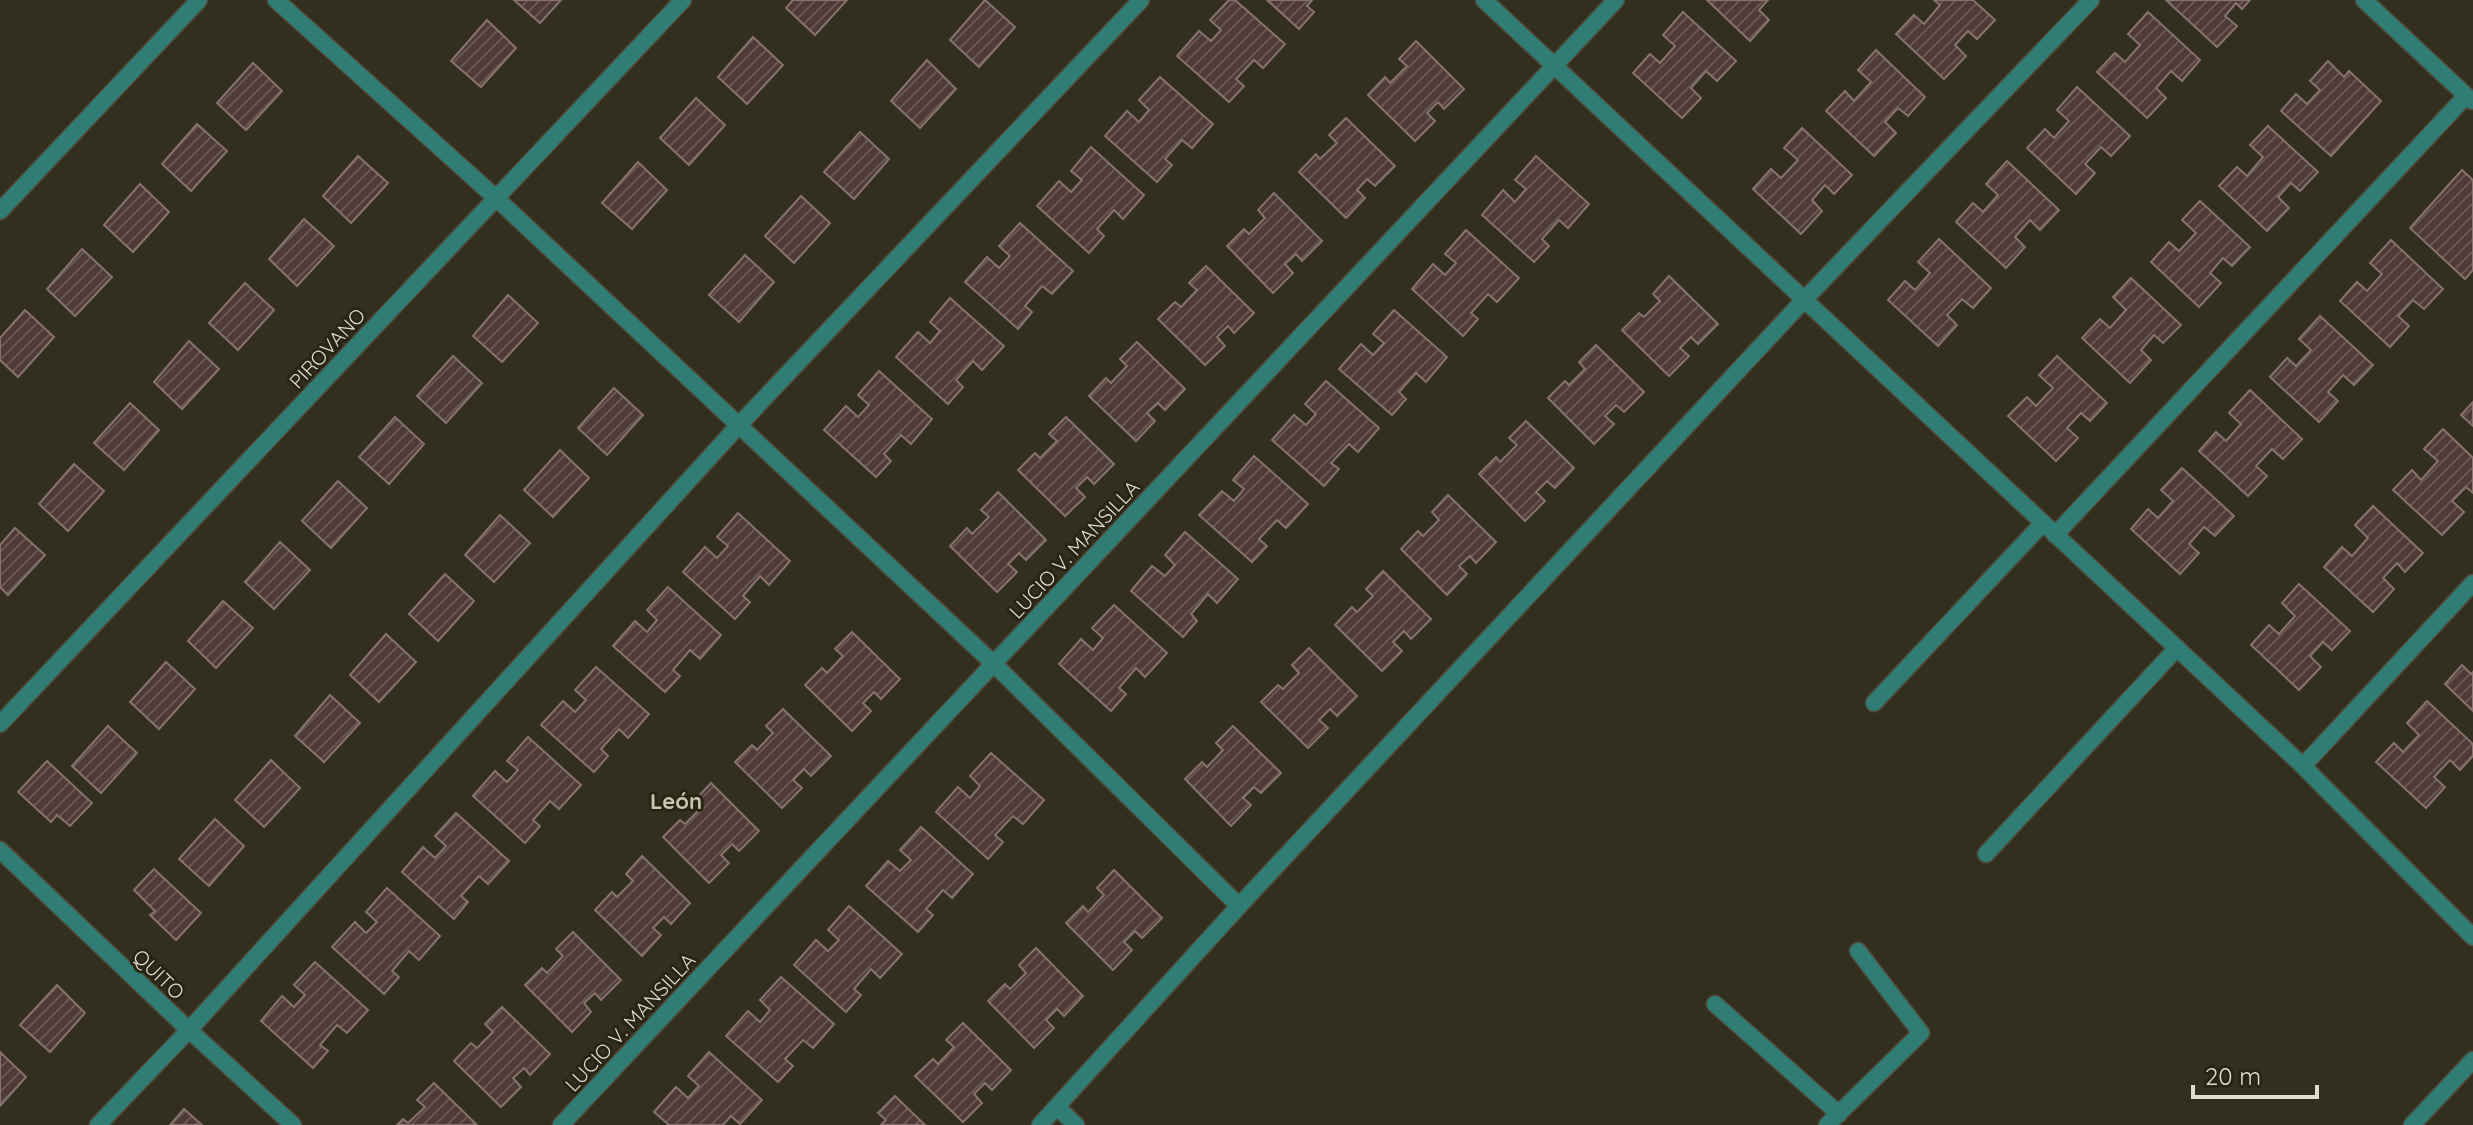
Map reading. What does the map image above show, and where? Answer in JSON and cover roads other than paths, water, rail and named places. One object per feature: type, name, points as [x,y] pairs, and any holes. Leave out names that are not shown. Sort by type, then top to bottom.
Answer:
[{"type":"street","points":[[0,211],[199,0]]},
{"type":"street","points":[[276,0],[496,198],[994,664],[1239,906]]},
{"type":"street","name":"PIROVANO","points":[[0,724],[683,0]]},
{"type":"street","points":[[98,1125],[189,1030],[739,425],[1141,0]]},
{"type":"street","points":[[1484,0],[2303,766],[2473,937]]},
{"type":"street","name":"LUCIO V. MANSILLA","points":[[561,1125],[1616,0]]},
{"type":"street","points":[[1040,1125],[1239,906],[1803,301],[2091,0]]},
{"type":"street","points":[[1874,703],[2049,529],[2469,99],[2364,0]]},
{"type":"street","points":[[2303,766],[2473,583]]},
{"type":"street","points":[[1986,854],[2177,648]]},
{"type":"street","name":"QUITO","points":[[0,850],[293,1125]]},
{"type":"street","points":[[1715,1004],[1833,1120],[1921,1033],[1858,951]]},
{"type":"street","points":[[2412,1125],[2473,1060]]},
{"type":"street","points":[[1057,1107],[1076,1125]]},
{"type":"district","name":"León","points":[[676,801]]}]
